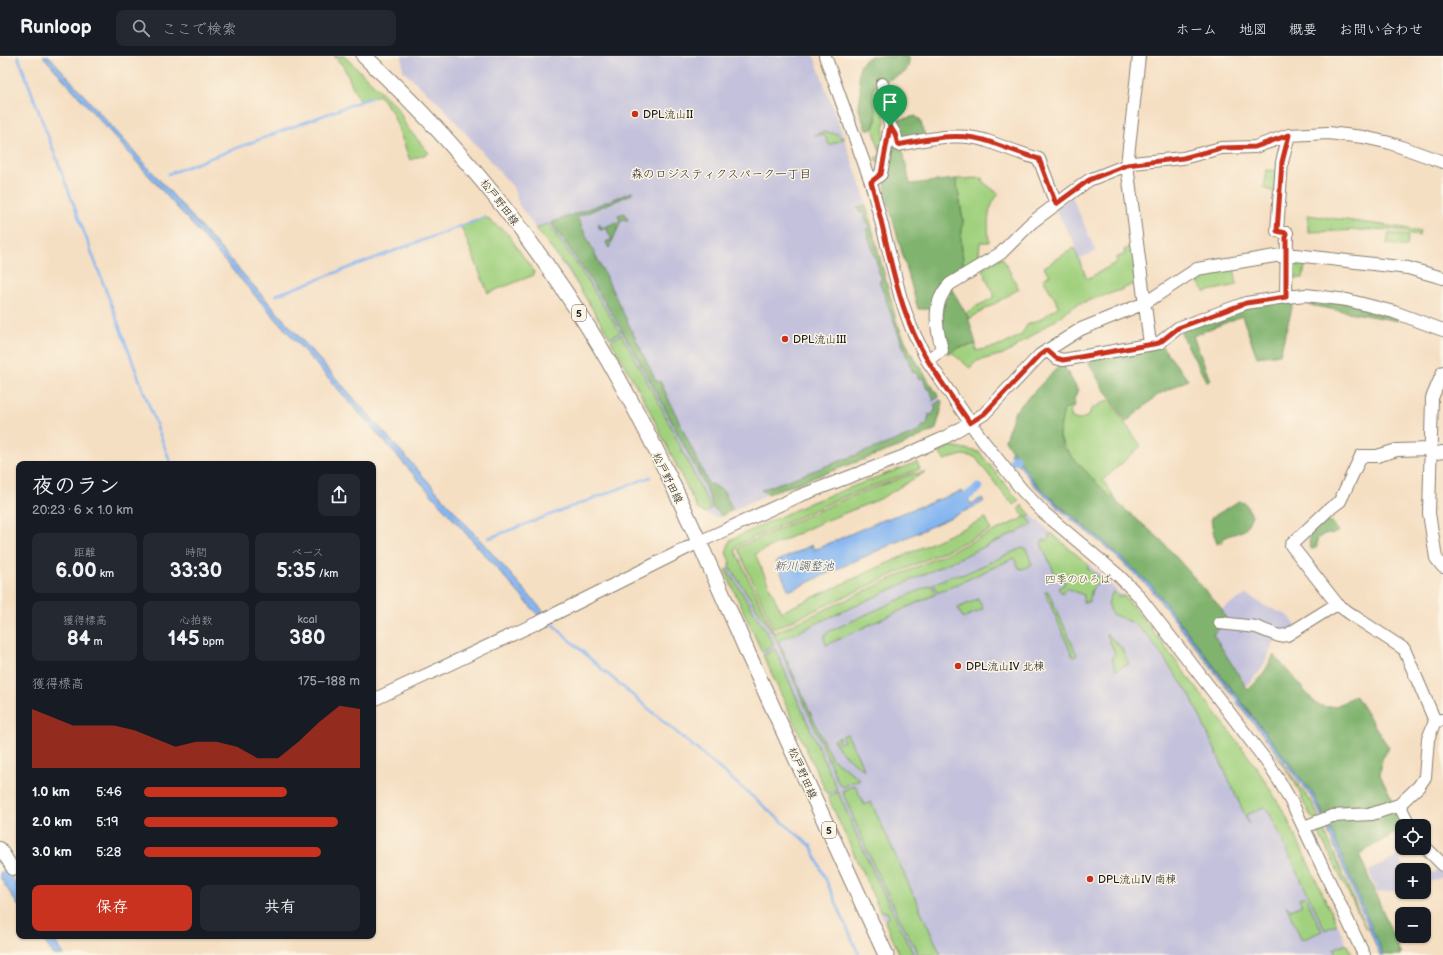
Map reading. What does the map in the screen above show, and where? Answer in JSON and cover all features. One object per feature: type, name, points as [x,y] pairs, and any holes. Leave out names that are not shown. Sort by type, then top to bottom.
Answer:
[{"type":"main road","name":"松戸野田線","points":[[371,58],[468,161],[524,232],[553,273],[589,329],[639,418],[698,542],[886,955]]},
{"type":"street","points":[[825,56],[871,182],[901,299],[911,327],[927,360],[970,423],[1022,490],[1043,512],[1118,575],[1156,616],[1267,762],[1293,805],[1364,955]]},
{"type":"street","points":[[1138,56],[1127,165],[1150,344]]},
{"type":"street","points":[[882,84],[890,126],[895,134],[898,145],[937,138],[965,137],[989,141],[1012,151],[1039,159],[1056,204]]},
{"type":"street","points":[[871,182],[881,174],[890,126]]},
{"type":"street","points":[[927,360],[942,350],[936,315],[937,306],[943,290],[950,284],[1001,253],[1031,222],[1089,180],[1127,165],[1183,158],[1221,148],[1255,147],[1289,135],[1328,134],[1364,137],[1390,143],[1443,162]]},
{"type":"street","points":[[1286,297],[1286,233],[1277,231],[1282,162],[1289,135]]},
{"type":"street","points":[[376,699],[698,542],[833,482],[924,448],[984,414],[1040,355],[1047,350],[1081,329],[1145,303],[1197,269],[1287,254],[1408,268],[1443,278]]},
{"type":"street","points":[[1047,350],[1056,358],[1063,360],[1159,343],[1178,328],[1246,303],[1306,295],[1347,300],[1394,312],[1443,330]]},
{"type":"street","points":[[1443,372],[1432,398],[1430,451],[1431,531],[1436,558],[1443,567]]},
{"type":"street","points":[[1304,827],[1340,814],[1372,814],[1399,805],[1419,786],[1425,777],[1428,739],[1439,720],[1404,649],[1355,618],[1337,604],[1291,545],[1328,510],[1340,501],[1361,456],[1377,456],[1397,450],[1443,452]]},
{"type":"street","points":[[1220,623],[1263,629],[1280,636],[1287,635],[1337,604]]},
{"type":"street","points":[[1399,805],[1406,819]]},
{"type":"street","points":[[0,848],[14,869],[16,868]]},
{"type":"street","points":[[1431,853],[1443,865]]},
{"type":"shaded area","points":[[402,56],[814,56],[863,191],[897,323],[911,353],[943,403],[936,429],[901,446],[770,493],[717,518],[698,510],[646,403],[615,346],[578,286],[519,205],[513,187],[441,105],[403,71]]},
{"type":"shaded area","points":[[1072,197],[1096,251],[1079,259],[1074,248],[1076,246],[1055,209]]},
{"type":"shaded area","points":[[1031,515],[1103,577],[1135,609],[1255,765],[1284,812],[1352,955],[900,955],[725,571],[729,566],[729,558],[774,633]]},
{"type":"shaded area","points":[[1247,594],[1263,605],[1289,616],[1296,626],[1286,632],[1227,622],[1222,609]]},
{"type":"shaded area","points":[[1223,625],[1254,629],[1276,639],[1261,670],[1245,687],[1213,634]]},
{"type":"shaded area","points":[[1398,856],[1402,863],[1395,863],[1395,891],[1377,893],[1369,871]]},
{"type":"shaded area","points":[[1441,867],[1443,869],[1443,877],[1431,881],[1431,873],[1439,870]]},
{"type":"green space","points":[[334,56],[344,56],[398,108],[406,126],[429,153],[410,160],[392,112],[379,95],[360,102],[343,66]]},
{"type":"green space","points":[[871,56],[909,56],[909,61],[908,67],[904,73],[874,86],[872,97],[876,116],[873,128],[866,130],[858,106],[860,99],[859,73],[860,67],[864,61]]},
{"type":"green space","points":[[879,84],[885,120],[881,162],[877,162],[875,158],[881,155],[873,128],[877,119],[872,97],[874,86]]},
{"type":"green space","points":[[916,116],[916,118],[920,119],[925,136],[899,141],[893,121]]},
{"type":"green space","points":[[823,132],[838,134],[840,138],[844,137],[844,139],[829,145],[825,135],[814,135]]},
{"type":"green space","points":[[894,136],[902,147],[910,184],[956,179],[963,220],[961,240],[964,270],[933,309],[918,309],[887,199],[886,175]]},
{"type":"green space","points":[[1267,170],[1279,171],[1277,193],[1264,188]]},
{"type":"green space","points":[[982,178],[983,182],[999,194],[990,211],[988,223],[989,242],[980,242],[979,254],[983,259],[964,270],[961,240],[963,220],[956,179]]},
{"type":"green space","points":[[632,192],[632,194],[577,217],[655,379],[658,382],[660,381],[709,485],[712,484],[724,492],[733,510],[721,516],[718,511],[713,509],[699,474],[652,384],[620,328],[587,275],[551,223]]},
{"type":"green space","points":[[866,205],[897,323],[911,353],[939,397],[934,400],[930,389],[927,389],[923,378],[919,379],[916,372],[913,373],[879,281],[882,280],[866,229],[869,228],[863,212],[860,213],[858,207]]},
{"type":"green space","points":[[624,213],[628,220],[622,219],[609,248],[606,242],[612,239],[606,228],[600,230],[598,225],[599,223],[602,228],[620,221],[618,215]]},
{"type":"green space","points":[[1308,215],[1405,228],[1420,232],[1419,236],[1392,229],[1308,232]]},
{"type":"green space","points":[[485,217],[507,233],[534,272],[534,275],[488,293],[461,226]]},
{"type":"green space","points":[[548,224],[577,264],[620,332],[610,338],[565,264],[563,264],[536,228]]},
{"type":"green space","points":[[1389,233],[1408,236],[1407,247],[1387,244]]},
{"type":"green space","points":[[1134,244],[1139,281],[1121,290],[1078,304],[1007,353],[977,361],[970,368],[951,352],[957,348],[976,344],[976,351],[1003,345],[1021,335],[1027,325],[1039,320],[1059,306],[1043,279],[1050,275],[1044,267],[1074,248],[1087,279],[1117,262],[1116,258],[1125,254],[1124,250]]},
{"type":"green space","points":[[1002,257],[1019,289],[969,319],[966,314],[970,310],[994,296],[982,269]]},
{"type":"green space","points":[[1306,259],[1303,278],[1290,278],[1290,261]]},
{"type":"green space","points":[[1234,267],[1237,285],[1204,292],[1194,275]]},
{"type":"green space","points":[[951,288],[968,317],[976,344],[957,348],[948,354],[943,336],[942,307]]},
{"type":"green space","points":[[1310,299],[1347,303],[1401,318],[1398,321],[1309,305]]},
{"type":"green space","points":[[1294,300],[1280,354],[1257,357],[1242,316],[1193,336],[1210,380],[1207,383],[1180,331],[1247,306]]},
{"type":"green space","points":[[621,334],[658,401],[710,507],[706,513],[698,510],[646,403],[611,341]]},
{"type":"green space","points":[[1161,345],[1188,380],[1159,394],[1126,422],[1100,383],[1087,359]]},
{"type":"green space","points":[[1062,363],[1078,390],[1074,399],[1075,405],[1064,409],[1059,434],[1063,447],[1107,494],[1160,539],[1222,609],[1227,622],[1213,634],[1248,690],[1262,676],[1274,655],[1316,704],[1327,707],[1337,706],[1355,695],[1389,748],[1382,759],[1380,775],[1402,819],[1395,819],[1395,833],[1359,854],[1401,955],[1383,955],[1355,892],[1326,818],[1312,793],[1152,586],[1106,544],[1046,494],[1025,471],[1005,440],[1015,411]]},
{"type":"green space","points":[[941,400],[943,403],[936,429],[901,446],[768,494],[761,490],[916,433],[924,425],[927,425],[929,414],[932,415],[936,408],[934,405]]},
{"type":"green space","points":[[1109,400],[1141,446],[1103,480],[1120,506],[1075,460],[1061,441],[1059,433],[1064,409],[1075,405],[1070,411],[1072,418],[1078,420],[1089,416],[1091,409]]},
{"type":"green space","points":[[951,446],[979,452],[1019,501],[1014,505],[975,457],[963,455],[944,460],[939,452]]},
{"type":"green space","points":[[917,462],[920,469],[845,496],[738,545],[735,550],[774,633],[1025,517],[1018,509],[1022,505],[1031,515],[1026,517],[1033,523],[1030,526],[778,641],[831,758],[860,779],[842,787],[838,782],[775,636],[729,566],[730,561],[726,553],[730,540],[812,502]]},
{"type":"green space","points":[[925,472],[880,499],[820,523],[755,554],[781,612],[986,518],[991,530],[774,628],[738,549],[739,547],[849,497],[912,474]]},
{"type":"green space","points":[[1239,501],[1245,503],[1252,515],[1249,522],[1244,530],[1224,538],[1222,542],[1217,544],[1211,518]]},
{"type":"green space","points":[[1325,520],[1331,522],[1339,531],[1333,534],[1328,533],[1323,535],[1317,539],[1317,546],[1314,549],[1310,548],[1309,543],[1311,535]]},
{"type":"green space","name":"四季のひろば","points":[[1049,534],[1052,534],[1089,565],[1087,568],[1101,579],[1092,589],[1089,602],[1083,602],[1084,595],[1066,588],[1062,593],[1058,588],[1065,584],[1060,574],[1055,574],[1041,544],[1043,539],[1046,541],[1049,538]]},
{"type":"green space","points":[[1022,548],[1026,549],[1032,564],[1023,569],[1019,568],[1014,558],[938,593],[933,584],[953,575],[962,575]]},
{"type":"green space","points":[[727,569],[772,641],[773,646],[762,652],[725,571]]},
{"type":"green space","points":[[931,585],[936,594],[826,645],[824,637],[828,632]]},
{"type":"green space","points":[[1048,591],[1077,655],[1073,657],[1045,592]]},
{"type":"green space","points":[[1113,591],[1118,596],[1124,596],[1153,631],[1255,765],[1284,812],[1337,924],[1325,930],[1268,810],[1264,807],[1246,815],[1249,824],[1190,695],[1148,636],[1133,623],[1112,614],[1108,603]]},
{"type":"green space","points":[[978,599],[983,609],[963,618],[958,608]]},
{"type":"green space","points":[[1106,633],[1121,647],[1129,664],[1116,670],[1112,659],[1115,653]]},
{"type":"green space","points":[[775,649],[837,789],[827,794],[763,655]]},
{"type":"green space","points":[[847,734],[864,769],[850,760],[836,745],[834,740],[839,737],[840,739],[837,741],[839,743],[844,741],[842,736]]},
{"type":"green space","points":[[1276,755],[1312,803],[1319,817],[1314,819],[1311,817],[1295,783]]},
{"type":"green space","points":[[855,785],[864,805],[871,802],[941,955],[918,955],[915,945],[913,945],[875,869],[842,791]]},
{"type":"green space","points":[[838,792],[871,867],[914,955],[900,955],[885,922],[889,917],[887,912],[880,911],[828,797]]},
{"type":"green space","points":[[1321,823],[1366,929],[1316,827]]},
{"type":"green space","points":[[1305,896],[1322,931],[1304,939],[1301,938],[1286,905],[1290,910],[1302,905],[1299,899]]},
{"type":"green space","points":[[1346,943],[1352,955],[1336,955],[1334,949]]},
{"type":"water","points":[[43,56],[49,56],[545,613],[539,616]]},
{"type":"water","points":[[1012,450],[1035,483],[1068,514],[1066,515],[1033,484],[1013,456],[1010,455]]},
{"type":"water","name":"新川調整池","points":[[962,491],[971,504],[982,498],[984,501],[789,591],[776,562],[812,545],[814,550],[873,524]]},
{"type":"water","points":[[1074,518],[1106,544],[1152,586],[1235,695],[1233,696],[1150,588],[1106,547],[1071,519]]},
{"type":"water","points":[[1239,700],[1312,793],[1324,816],[1322,817],[1310,795],[1237,702]]},
{"type":"water","points":[[1327,821],[1383,955],[1380,955],[1324,822]]},
{"type":"water","points":[[6,869],[16,884],[16,902],[0,877],[0,873]]},
{"type":"water","points":[[42,939],[53,939],[64,955],[54,955]]},
{"type":"waterway","points":[[18,56],[170,461]]},
{"type":"waterway","points":[[168,174],[372,97]]},
{"type":"waterway","points":[[276,295],[485,217]]},
{"type":"waterway","points":[[489,538],[650,477]]},
{"type":"waterway","points":[[966,497],[978,488]]},
{"type":"waterway","points":[[1065,513],[1076,521]]},
{"type":"waterway","points":[[550,622],[604,671],[811,846],[859,955]]},
{"type":"waterway","points":[[1233,694],[1240,703]]},
{"type":"place","name":"DPL流山II","points":[[635,114]]},
{"type":"place","name":"DPL流山III","points":[[785,339]]},
{"type":"place","name":"DPL流山IV 北棟","points":[[958,666]]},
{"type":"place","name":"DPL流山IV 南棟","points":[[1090,879]]},
{"type":"district","name":"森のロジスティクスパーク一丁目","points":[[721,174]]},
{"type":"route","points":[[890,126],[895,134],[898,145],[951,136],[965,137],[989,141],[1012,151],[1039,159],[1056,204],[1089,180],[1132,163],[1183,158],[1221,148],[1255,147],[1289,135],[1282,162],[1277,231],[1286,233],[1286,297],[1246,303],[1178,328],[1159,343],[1063,360],[1056,358],[1047,350],[1040,355],[984,414],[970,423],[927,360],[911,327],[901,299],[871,182],[881,174],[889,141],[890,126]]}]
